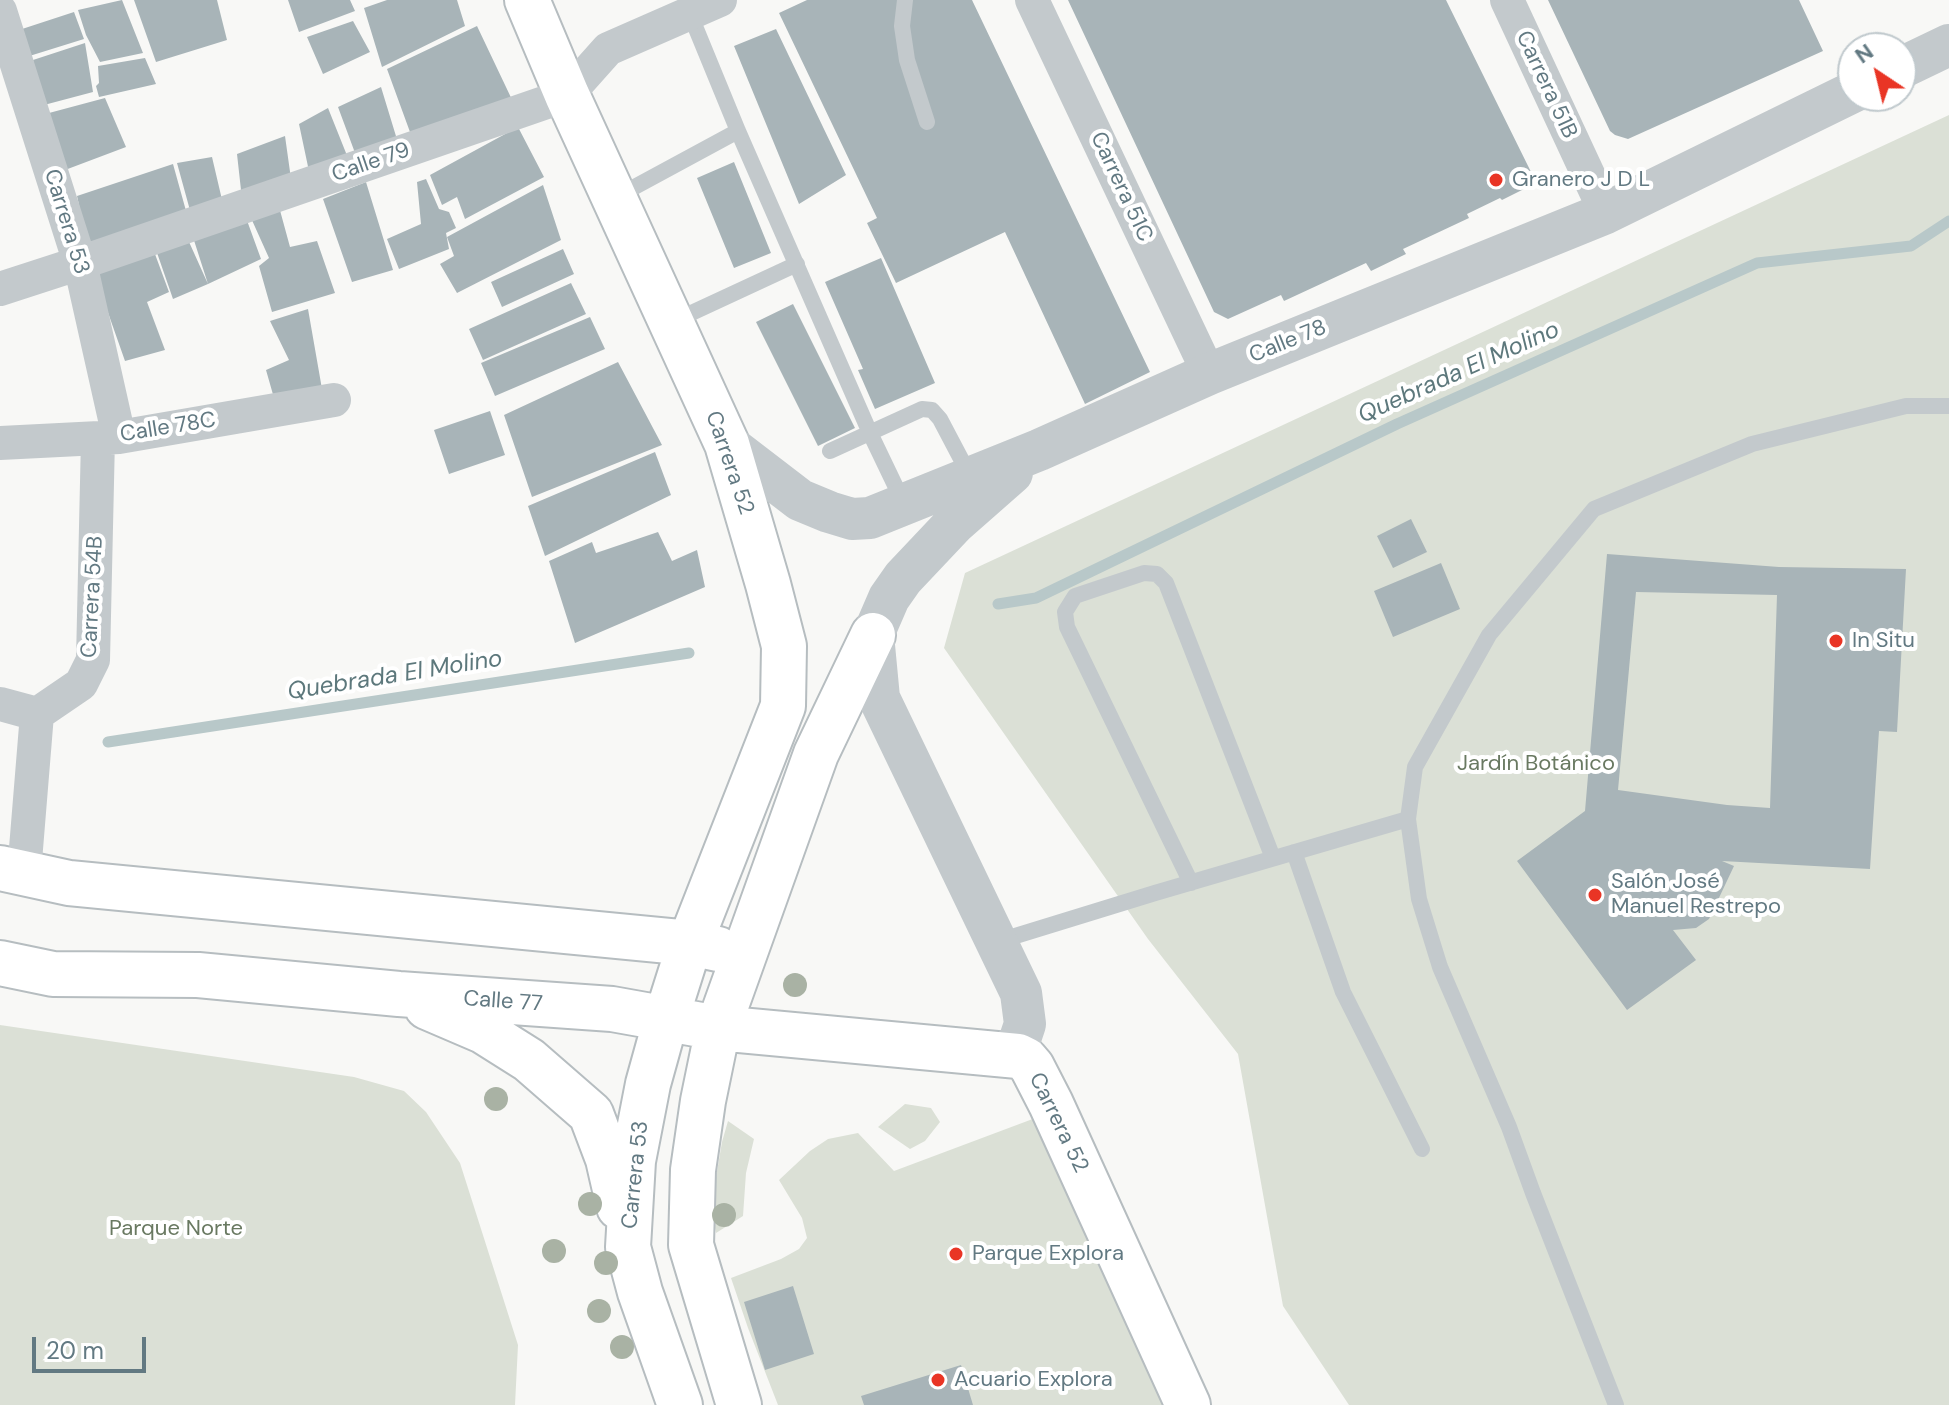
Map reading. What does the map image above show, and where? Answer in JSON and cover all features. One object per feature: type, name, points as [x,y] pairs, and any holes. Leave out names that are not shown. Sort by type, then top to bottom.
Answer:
[{"type":"main road","name":"Carrera 52","points":[[527,0],[567,95],[727,444],[784,646],[783,706],[690,943]]},
{"type":"main road","name":"Carrera 52","points":[[718,1028],[816,754],[873,635]]},
{"type":"main road","points":[[12,871],[69,883],[690,943],[744,953]]},
{"type":"main road","name":"Carrera 53","points":[[680,1405],[640,1292],[628,1247],[633,1161],[648,1084],[690,943]]},
{"type":"main road","name":"Calle 77","points":[[0,963],[53,974],[198,975],[399,994],[612,1009],[718,1028],[1006,1054]]},
{"type":"main road","points":[[399,994],[483,1031],[529,1060],[591,1114],[608,1159],[628,1247]]},
{"type":"main road","points":[[718,1028],[693,1170],[691,1245],[739,1405]]},
{"type":"main road","name":"Carrera 52","points":[[1006,1054],[1026,1060],[1032,1067],[1188,1405]]},
{"type":"street","name":"Carrera 51C","points":[[1032,0],[1209,374]]},
{"type":"street","name":"Carrera 51B","points":[[1507,0],[1606,213]]},
{"type":"street","name":"Calle 79","points":[[0,289],[567,95],[608,49],[705,7]]},
{"type":"street","name":"Carrera 53","points":[[0,11],[80,263],[108,438]]},
{"type":"street","points":[[1917,60],[1949,45]]},
{"type":"street","name":"Calle 78","points":[[727,444],[800,500],[852,519],[870,518],[1039,450],[1209,374],[1606,213],[1837,100]]},
{"type":"street","name":"Calle 78C","points":[[0,443],[108,438],[334,400]]},
{"type":"street","name":"Carrera 54B","points":[[37,714],[81,684],[93,660],[108,438]]},
{"type":"street","name":"Carrera 52","points":[[1006,1054],[1019,1042],[1025,1024],[1021,993],[879,698],[873,635],[889,598],[903,578],[954,524],[1039,450]]},
{"type":"street","points":[[0,704],[37,714],[12,871]]},
{"type":"lane","points":[[905,0],[902,26],[907,60],[927,122]]},
{"type":"lane","points":[[705,7],[738,131],[904,506]]},
{"type":"lane","points":[[614,198],[738,131]]},
{"type":"lane","points":[[671,323],[797,264]]},
{"type":"lane","points":[[1616,1405],[1509,1127],[1440,967],[1419,899],[1408,819],[1415,767],[1489,635],[1594,509],[1752,444],[1906,406],[1949,406]]},
{"type":"lane","points":[[830,451],[922,409],[932,410],[940,419],[971,478]]},
{"type":"lane","points":[[1191,883],[1067,627],[1065,612],[1075,596],[1144,573],[1157,574],[1166,583],[1273,858]]},
{"type":"lane","points":[[997,942],[1408,819]]},
{"type":"lane","points":[[1294,852],[1343,992],[1422,1149]]},
{"type":"green space","name":"Jardín Botánico","points":[[1949,115],[1949,1405],[1349,1405],[1283,1306],[1238,1054],[1148,939],[944,648],[965,573]]},
{"type":"green space","name":"Parque Norte","points":[[0,1025],[354,1077],[404,1091],[426,1112],[460,1163],[518,1345],[515,1405],[0,1405]]},
{"type":"green space","points":[[905,1104],[931,1108],[940,1122],[925,1141],[910,1149],[878,1127]]},
{"type":"green space","name":"Parque Explora","points":[[1054,1111],[1190,1405],[778,1405],[731,1278],[781,1259],[799,1249],[807,1238],[802,1218],[779,1180],[828,1139],[858,1133],[894,1171]]},
{"type":"green space","points":[[728,1121],[754,1139],[746,1173],[743,1216],[716,1233],[711,1207]]},
{"type":"building","points":[[122,0],[143,53],[100,62],[78,10]]},
{"type":"building","points":[[134,0],[217,0],[227,40],[156,62]]},
{"type":"building","points":[[288,0],[350,0],[355,11],[299,32]]},
{"type":"building","points":[[387,0],[457,0],[465,26],[382,67],[364,8]]},
{"type":"building","points":[[807,0],[972,0],[1150,372],[1085,404],[1005,232],[896,283],[867,223],[877,218],[779,13]]},
{"type":"building","points":[[1068,0],[1446,0],[1533,176],[1530,186],[1467,214],[1469,218],[1403,249],[1406,254],[1371,271],[1366,263],[1284,301],[1281,295],[1228,319],[1214,312]]},
{"type":"building","points":[[1548,0],[1799,0],[1823,51],[1628,139],[1610,131]]},
{"type":"building","points":[[74,12],[84,39],[23,58],[19,30]]},
{"type":"building","points":[[353,21],[370,52],[323,74],[307,37]]},
{"type":"building","points":[[477,26],[515,106],[414,143],[387,69]]},
{"type":"building","points":[[776,29],[846,175],[799,204],[734,46]]},
{"type":"building","points":[[85,43],[93,92],[44,105],[33,60]]},
{"type":"building","points":[[145,58],[156,84],[99,97],[96,86],[99,83],[98,66]]},
{"type":"building","points":[[381,87],[399,146],[358,161],[338,107]]},
{"type":"building","points":[[105,98],[126,147],[65,170],[49,113]]},
{"type":"building","points":[[328,108],[350,163],[310,176],[299,124]]},
{"type":"building","points":[[518,127],[544,177],[465,219],[457,197],[442,205],[430,175]]},
{"type":"building","points":[[285,136],[292,186],[242,199],[237,154]]},
{"type":"building","points":[[212,157],[223,204],[191,214],[177,163]]},
{"type":"building","points":[[734,162],[771,253],[734,268],[697,178]]},
{"type":"building","points":[[173,164],[188,218],[90,255],[77,196]]},
{"type":"building","points":[[426,179],[439,209],[449,212],[456,228],[446,233],[449,249],[399,269],[387,239],[421,224],[417,182]]},
{"type":"building","points":[[366,182],[393,270],[352,282],[323,199]]},
{"type":"building","points":[[543,185],[561,240],[457,293],[440,264],[454,256],[447,237]]},
{"type":"building","points":[[278,203],[290,247],[317,241],[335,293],[272,312],[259,266],[269,258],[251,218]]},
{"type":"building","points":[[245,215],[261,259],[208,284],[191,231]]},
{"type":"building","points":[[185,233],[208,284],[173,299],[155,247]]},
{"type":"building","points":[[152,246],[169,292],[147,302],[165,350],[125,361],[93,270]]},
{"type":"building","points":[[563,249],[574,274],[502,307],[491,282]]},
{"type":"building","points":[[881,258],[935,383],[875,409],[858,370],[863,369],[825,282]]},
{"type":"building","points":[[571,283],[586,314],[483,360],[469,329]]},
{"type":"building","points":[[793,304],[855,428],[818,446],[756,322]]},
{"type":"building","points":[[308,309],[322,389],[276,405],[266,370],[289,360],[270,321]]},
{"type":"building","points":[[590,317],[605,349],[495,396],[481,363]]},
{"type":"building","points":[[618,362],[662,445],[532,497],[504,415]]},
{"type":"building","points":[[490,411],[505,455],[449,474],[434,430]]},
{"type":"building","points":[[655,452],[671,495],[545,556],[528,506]]},
{"type":"building","points":[[1411,519],[1427,552],[1393,568],[1377,536]]},
{"type":"building","points":[[658,532],[672,561],[697,550],[705,587],[575,643],[549,561],[592,542],[596,553]]},
{"type":"building","points":[[1607,554],[1779,567],[1906,569],[1897,732],[1879,731],[1870,869],[1722,861],[1734,866],[1709,919],[1696,928],[1673,930],[1696,960],[1627,1010],[1517,861],[1585,811]],"holes":[[[1636,592],[1777,595],[1770,808],[1618,790]]]},
{"type":"building","points":[[1441,563],[1460,609],[1393,637],[1374,591]]},
{"type":"building","points":[[793,1286],[814,1354],[765,1370],[744,1302]]},
{"type":"building","name":"Acuario Explora","points":[[961,1365],[973,1405],[864,1405],[861,1396]]},
{"type":"waterway","name":"Quebrada El Molino","points":[[998,604],[1036,598],[1397,424],[1757,263],[1911,246],[1949,221]]},
{"type":"waterway","name":"Quebrada El Molino","points":[[108,742],[689,653]]},
{"type":"place","name":"Granero J D L","points":[[1496,180]]},
{"type":"place","name":"In Situ","points":[[1836,641]]},
{"type":"place","name":"Salón José Manuel Restrepo","points":[[1595,895]]},
{"type":"place","name":"Parque Explora","points":[[956,1254]]},
{"type":"place","name":"Acuario Explora","points":[[938,1380]]}]
